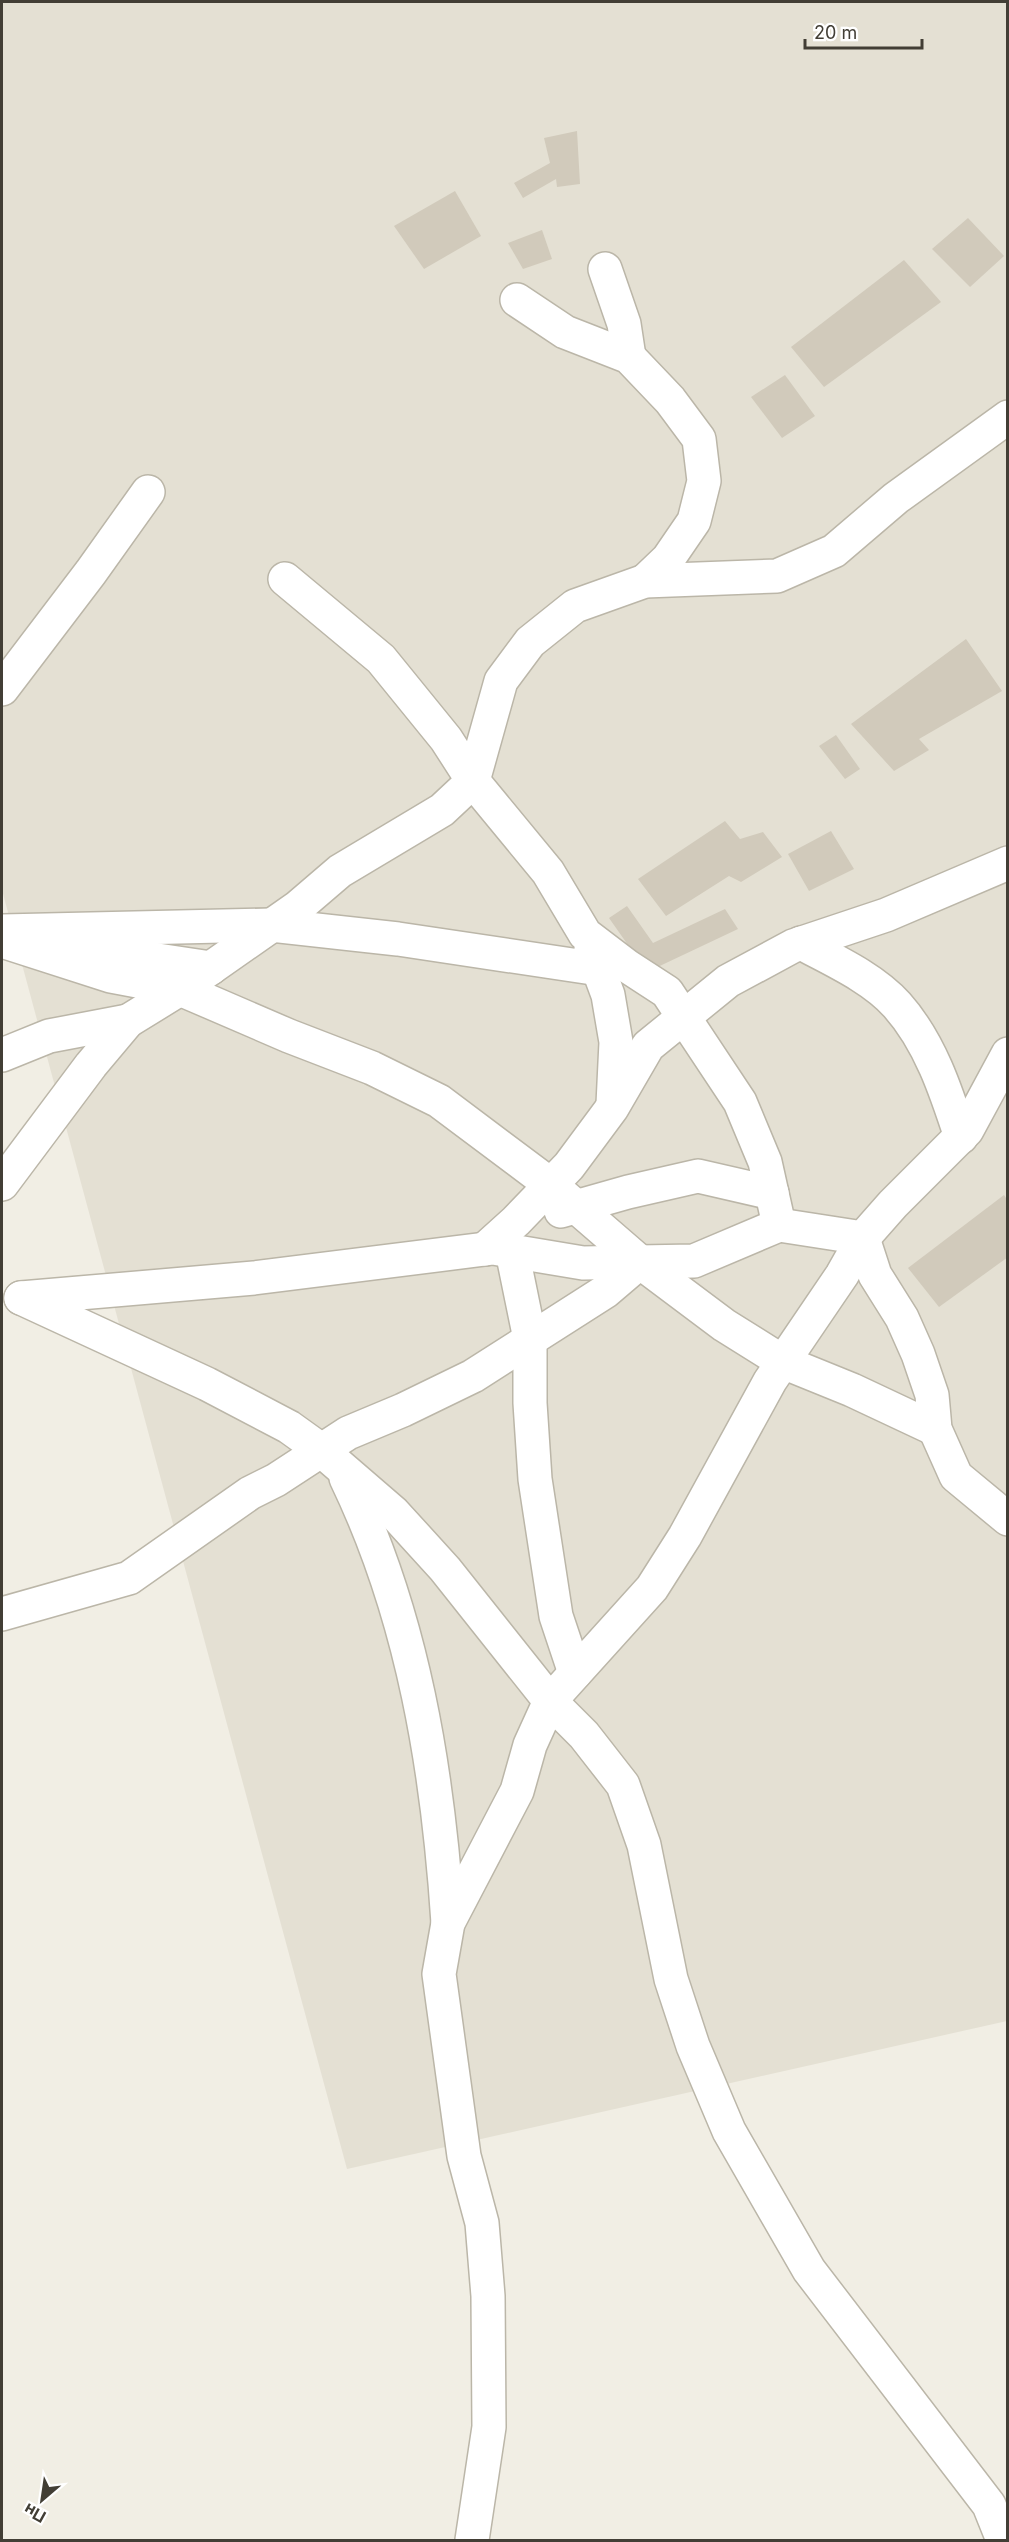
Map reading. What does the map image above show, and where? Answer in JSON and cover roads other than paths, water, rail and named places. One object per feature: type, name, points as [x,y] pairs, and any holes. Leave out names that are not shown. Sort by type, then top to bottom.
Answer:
[{"type":"street","points":[[606,269],[624,324],[629,357]]},
{"type":"street","points":[[517,300],[565,332],[629,357],[670,400],[699,439],[704,482],[694,521],[668,559],[645,580]]},
{"type":"street","points":[[2,1184],[91,1065],[128,1021],[180,989],[298,907],[340,871],[442,810],[472,781],[501,681],[530,642],[575,606],[645,580],[777,576],[834,551],[896,498],[1008,417]]},
{"type":"street","points":[[2,690],[148,492]]},
{"type":"street","points":[[285,579],[381,659],[446,739],[472,781],[548,872],[585,934],[608,994],[616,1042],[612,1108]]},
{"type":"street","points":[[498,1250],[569,1166],[612,1108],[648,1046],[728,981],[801,943],[886,915],[1008,863]]},
{"type":"street","points":[[2,931],[271,925],[398,939],[599,969]]},
{"type":"street","points":[[585,934],[627,966],[667,992],[740,1102],[765,1162],[779,1225]]},
{"type":"street","points":[[2,936],[211,968]]},
{"type":"street","points":[[2,941],[111,976],[180,989],[289,1036],[372,1068],[439,1101],[551,1185],[640,1262],[724,1325],[783,1362],[852,1390],[935,1429]]},
{"type":"street","points":[[801,943],[857,973],[897,1004],[927,1049],[947,1093],[961,1137]]},
{"type":"street","points":[[2,1055],[49,1036],[128,1021]]},
{"type":"street","points":[[448,1923],[517,1791],[530,1745],[550,1701],[652,1588],[685,1536],[724,1462],[783,1362],[842,1275],[863,1238],[893,1203],[967,1130],[1008,1054]]},
{"type":"street","points":[[498,1250],[555,1213],[698,1176],[772,1193]]},
{"type":"street","points":[[11,1299],[254,1278],[498,1250],[583,1263],[694,1261],[779,1225],[863,1238]]},
{"type":"street","points":[[863,1238],[875,1275],[902,1318],[918,1354],[932,1395],[935,1429],[956,1476],[1008,1519]]},
{"type":"street","points":[[498,1250],[530,1339],[530,1403],[535,1479],[556,1616],[574,1673]]},
{"type":"street","points":[[2,1614],[129,1578],[250,1493],[330,1457],[348,1433],[403,1410],[473,1376],[606,1291],[640,1262]]},
{"type":"street","points":[[11,1299],[207,1384],[289,1427],[330,1457],[394,1513],[445,1569],[550,1701],[584,1735],[623,1785],[644,1845],[675,1990],[693,2046],[729,2131],[809,2270],[989,2505],[1003,2541]]},
{"type":"street","points":[[330,1457],[363,1513],[391,1587],[414,1674],[438,1809],[448,1923],[439,1974],[464,2157],[482,2223],[488,2296],[489,2427],[472,2541]]}]
